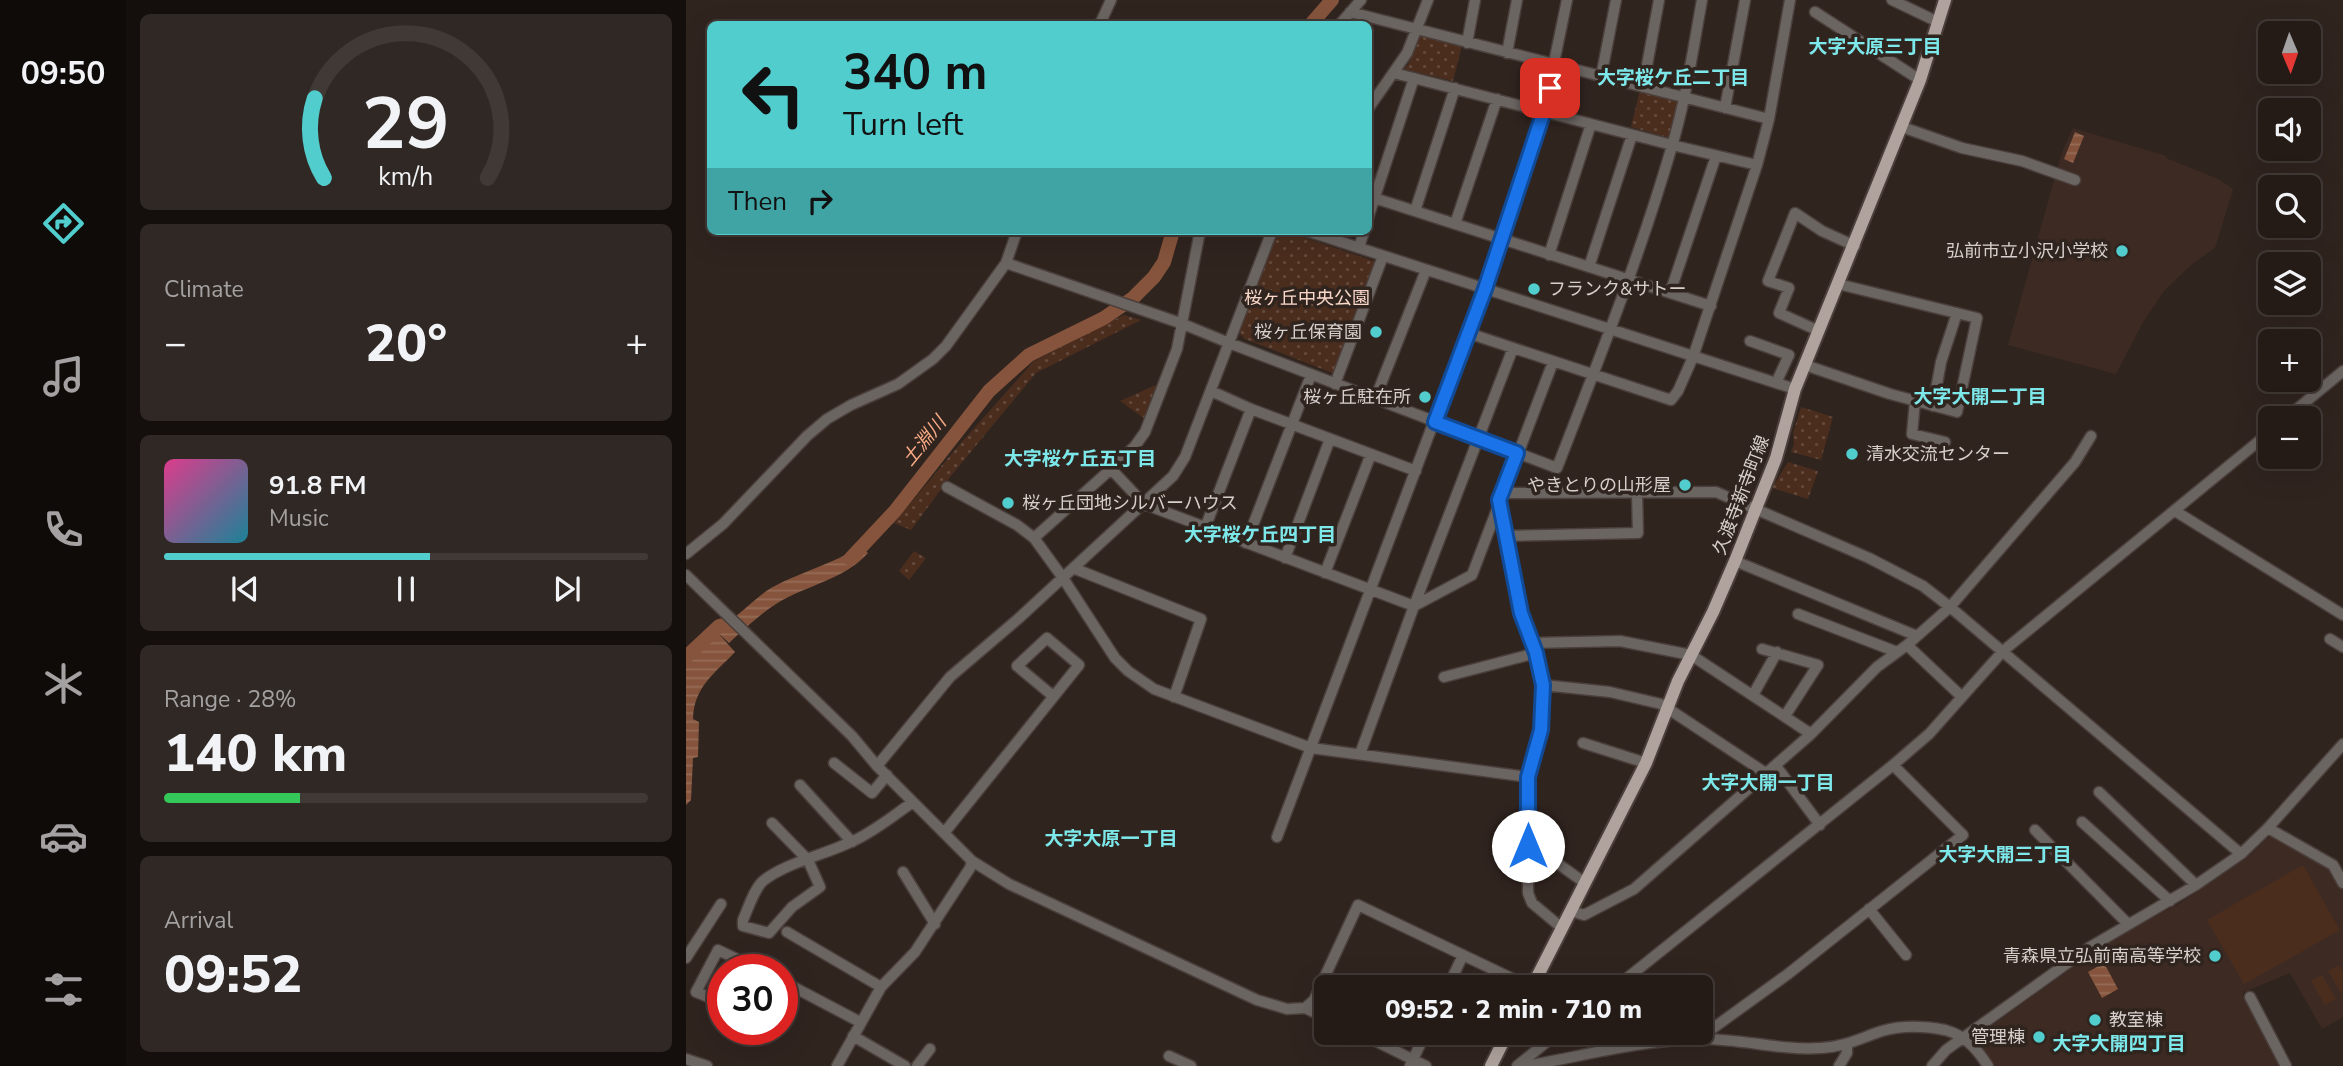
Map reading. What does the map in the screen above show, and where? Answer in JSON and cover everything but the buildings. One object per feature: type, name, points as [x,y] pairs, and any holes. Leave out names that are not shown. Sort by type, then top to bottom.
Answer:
[{"type":"main road","name":"久渡寺新寺町線","points":[[1537,975],[1646,763],[1667,708],[1735,561],[1776,458],[1795,389],[1920,80],[1945,0]]},
{"type":"main road","points":[[1491,1066],[1502,1045]]},
{"type":"street","points":[[1101,21],[1111,0]]},
{"type":"street","points":[[1342,21],[1361,0]]},
{"type":"street","points":[[1372,103],[1394,73],[1417,30],[1428,0]]},
{"type":"street","points":[[1467,43],[1475,0]]},
{"type":"street","points":[[1507,53],[1517,0]]},
{"type":"street","points":[[1277,837],[1485,289],[1544,111],[1567,0]]},
{"type":"street","points":[[1601,77],[1616,0]]},
{"type":"street","points":[[1643,87],[1659,0]]},
{"type":"street","points":[[1006,263],[1183,324],[1557,468],[1611,330],[1672,145],[1684,98],[1702,0]]},
{"type":"street","points":[[1725,108],[1745,0]]},
{"type":"street","points":[[1468,333],[1671,400],[1678,391],[1693,357],[1757,165],[1769,119],[1790,0]]},
{"type":"street","points":[[1892,0],[1938,22]]},
{"type":"street","points":[[1350,12],[1769,119]]},
{"type":"street","points":[[1815,12],[1920,80]]},
{"type":"street","points":[[1394,73],[1757,165]]},
{"type":"street","points":[[1414,78],[1372,197],[1711,306]]},
{"type":"street","points":[[1415,211],[1455,88]]},
{"type":"street","points":[[1455,224],[1497,99]]},
{"type":"street","points":[[1549,254],[1591,124]]},
{"type":"street","points":[[1902,127],[1962,148],[2022,161],[2075,180]]},
{"type":"street","points":[[1589,267],[1632,135]]},
{"type":"street","points":[[1670,293],[1716,156]]},
{"type":"street","points":[[1819,331],[1779,313],[1789,288],[1768,281],[1795,213],[1822,231],[1855,246]]},
{"type":"street","points":[[686,554],[723,524],[807,436],[827,419],[898,384],[933,359],[946,346],[1006,263],[1016,235]]},
{"type":"street","points":[[1034,538],[1111,469],[1135,446],[1145,432],[1177,349],[1199,235]]},
{"type":"street","points":[[877,766],[950,677],[1063,578],[1173,476],[1185,457],[1270,235]]},
{"type":"street","points":[[1319,235],[1795,389]]},
{"type":"street","points":[[1359,248],[1363,235]]},
{"type":"street","points":[[1335,384],[1383,256]]},
{"type":"street","points":[[1376,399],[1426,270]]},
{"type":"street","points":[[1805,365],[1957,412],[1977,318],[1838,284]]},
{"type":"street","points":[[1933,406],[1941,362],[1957,313]]},
{"type":"street","points":[[1750,341],[1789,355],[1776,383]]},
{"type":"street","points":[[1360,754],[1413,606],[1513,348]]},
{"type":"street","points":[[1111,469],[1144,504],[1413,606],[1472,575],[1553,362]]},
{"type":"street","points":[[2301,406],[2343,371]]},
{"type":"street","points":[[1246,543],[1311,374]]},
{"type":"street","points":[[1211,391],[1251,409],[1416,471]]},
{"type":"street","points":[[1915,401],[1912,434],[1945,442]]},
{"type":"street","points":[[1205,528],[1251,409]]},
{"type":"street","points":[[1571,911],[1584,915],[1634,889],[1811,734],[1877,667],[1950,607],[2075,462],[2091,436]]},
{"type":"street","points":[[1285,558],[1330,439]]},
{"type":"street","points":[[1631,975],[1894,765],[1928,734],[2003,651],[2258,442]]},
{"type":"street","points":[[1325,573],[1371,454]]},
{"type":"street","points":[[947,486],[1017,525],[1034,538],[1115,658],[1141,681],[1174,697],[1311,748],[1528,777]]},
{"type":"street","points":[[1505,536],[1638,533],[1637,492]]},
{"type":"street","points":[[1501,497],[1716,492],[1899,573],[1923,586],[1950,607],[2241,854]]},
{"type":"street","points":[[1501,497],[1505,536],[1521,613],[1534,648],[1543,685],[1541,730],[1528,777],[1528,893],[1532,903],[1562,928]]},
{"type":"street","points":[[2175,511],[2343,615]]},
{"type":"street","points":[[1735,561],[1917,636]]},
{"type":"street","points":[[1073,568],[1202,619],[1174,697]]},
{"type":"street","points":[[686,575],[852,736],[877,766],[972,861],[1009,884],[1257,1000],[1287,1009],[1305,1008],[1314,1012]]},
{"type":"street","points":[[1798,614],[1897,652]]},
{"type":"street","points":[[944,833],[1079,665],[1047,638],[1017,666],[1053,696]]},
{"type":"street","points":[[2330,639],[2343,647]]},
{"type":"street","points":[[1444,677],[1534,648],[1620,641],[1691,655],[1811,734]]},
{"type":"street","points":[[1907,645],[1962,696]]},
{"type":"street","points":[[1762,649],[1818,666],[1785,716]]},
{"type":"street","points":[[1753,695],[1777,652]]},
{"type":"street","points":[[1543,685],[1610,692],[1661,704],[1767,774]]},
{"type":"street","points":[[1583,743],[1646,763]]},
{"type":"street","points":[[1932,1066],[1946,1050],[2091,947],[2196,885],[2241,854],[2268,828],[2343,744]]},
{"type":"street","points":[[834,763],[872,793],[887,775]]},
{"type":"street","points":[[1776,765],[1820,825]]},
{"type":"street","points":[[1713,1028],[1787,974],[1963,835],[1894,765]]},
{"type":"street","points":[[800,785],[852,842]]},
{"type":"street","points":[[2099,792],[2196,885]]},
{"type":"street","points":[[772,823],[808,860],[820,887],[792,907],[769,933],[743,926],[743,920],[761,882],[808,860],[852,842],[913,802]]},
{"type":"street","points":[[2082,822],[2170,901]]},
{"type":"street","points":[[2268,828],[2333,865],[2343,883]]},
{"type":"street","points":[[2035,830],[2128,924]]},
{"type":"street","points":[[1528,846],[1536,848],[1585,883]]},
{"type":"street","points":[[837,1066],[881,987],[915,953],[972,861]]},
{"type":"street","points":[[903,872],[935,924]]},
{"type":"street","points":[[686,958],[722,905]]},
{"type":"street","points":[[1305,1008],[1314,1000],[1358,905],[1506,975]]},
{"type":"street","points":[[1869,909],[1906,955]]},
{"type":"street","points":[[787,932],[881,987]]},
{"type":"street","points":[[1454,975],[1463,955]]},
{"type":"street","points":[[707,971],[696,992],[707,996]]},
{"type":"street","points":[[798,989],[860,1022]]},
{"type":"street","points":[[2250,997],[2286,1066]]},
{"type":"street","points":[[1713,1040],[1820,1049],[1847,1045],[1900,1027],[1921,1026],[1949,1031],[1966,1038],[1988,1066]]},
{"type":"street","points":[[853,1036],[905,1066]]},
{"type":"street","points":[[1380,1045],[1411,1063],[1426,1066]]},
{"type":"street","points":[[1411,1063],[1420,1045]]},
{"type":"street","points":[[1517,1066],[1543,1045]]},
{"type":"street","points":[[1526,1066],[1654,1045]]},
{"type":"street","points":[[1839,1066],[1847,1053],[1847,1045]]},
{"type":"street","points":[[917,1066],[930,1049]]},
{"type":"street","points":[[1170,1056],[1191,1066]]},
{"type":"street","points":[[686,1059],[707,1066]]},
{"type":"shaded area","name":"弘前市立小沢小学校","points":[[2073,128],[2166,156],[2218,179],[2233,189],[2215,248],[2192,264],[2164,291],[2143,322],[2116,374],[2008,345],[2062,152]]},
{"type":"shaded area","points":[[2075,132],[2084,136],[2073,163],[2064,159]]},
{"type":"shaded area","points":[[861,546],[868,553],[848,570],[776,604],[729,643],[718,633],[735,652],[706,682],[697,698],[693,719],[699,722],[698,757],[693,758],[691,800],[686,805],[686,661],[722,629],[720,627],[714,630],[717,627],[771,588]]},
{"type":"shaded area","name":"青森県立弘前南高等学校","points":[[2270,836],[2301,853],[2309,853],[2331,872],[2343,888],[2343,1017],[2322,1029],[2290,973],[2242,993],[2281,1066],[1996,1066],[1975,1038],[2111,940],[2182,902],[2247,858]]},
{"type":"shaded area","points":[[2104,963],[2118,989],[2102,998],[2088,972]]},
{"type":"green space","points":[[1428,36],[1462,45],[1453,81],[1404,69],[1420,37]]},
{"type":"green space","points":[[1640,90],[1680,100],[1671,138],[1631,127]]},
{"type":"green space","name":"桜ヶ丘中央公園","points":[[1274,235],[1297,235],[1377,262],[1335,374],[1245,339],[1239,333]]},
{"type":"green space","points":[[1124,315],[1141,320],[1036,373],[950,477],[911,530],[894,523],[1034,361]]},
{"type":"green space","points":[[1156,385],[1145,419],[1120,401]]},
{"type":"green space","points":[[1801,407],[1833,417],[1821,460],[1791,452],[1794,444],[1793,433]]},
{"type":"green space","points":[[1788,462],[1818,471],[1808,499],[1772,488]]},
{"type":"green space","points":[[914,551],[926,558],[909,580],[899,571]]},
{"type":"green space","points":[[2303,865],[2340,930],[2244,984],[2207,920]]},
{"type":"green space","points":[[2339,965],[2343,972],[2342,995],[2328,971]]},
{"type":"green space","points":[[2322,975],[2336,999],[2325,1005],[2311,981]]},
{"type":"waterway","name":"土淵川","points":[[1314,21],[1332,0]]},
{"type":"waterway","name":"土淵川","points":[[850,559],[895,511],[989,391],[1029,355],[1104,318],[1133,298],[1154,277],[1164,262],[1172,235]]},
{"type":"waterway","name":"土淵川","points":[[686,657],[719,626],[728,624]]},
{"type":"place","name":"弘前市立小沢小学校","points":[[2122,251]]},
{"type":"place","name":"フランク&サトー","points":[[1534,289]]},
{"type":"place","name":"桜ヶ丘保育園","points":[[1376,332]]},
{"type":"place","name":"桜ヶ丘駐在所","points":[[1425,397]]},
{"type":"place","name":"清水交流センター","points":[[1852,454]]},
{"type":"place","name":"やきとりの山形屋","points":[[1685,485]]},
{"type":"place","name":"桜ヶ丘団地シルバーハウス","points":[[1008,503]]},
{"type":"place","name":"青森県立弘前南高等学校","points":[[2215,956]]},
{"type":"place","name":"教室棟","points":[[2095,1020]]},
{"type":"place","name":"管理棟","points":[[2039,1037]]},
{"type":"district","name":"大字大原三丁目","points":[[1875,47]]},
{"type":"district","name":"大字桜ケ丘二丁目","points":[[1673,78]]},
{"type":"district","name":"大字大開二丁目","points":[[1980,397]]},
{"type":"district","name":"大字桜ケ丘五丁目","points":[[1080,459]]},
{"type":"district","name":"大字桜ケ丘四丁目","points":[[1260,535]]},
{"type":"district","name":"大字大開一丁目","points":[[1768,783]]},
{"type":"district","name":"大字大原一丁目","points":[[1111,839]]},
{"type":"district","name":"大字大開三丁目","points":[[2005,855]]},
{"type":"district","name":"大字大開四丁目","points":[[2119,1044]]},
{"type":"route","points":[[1528,846],[1528,777],[1544,709],[1543,685],[1536,653],[1521,613],[1499,500],[1517,453],[1435,422],[1485,289],[1550,88]]}]
